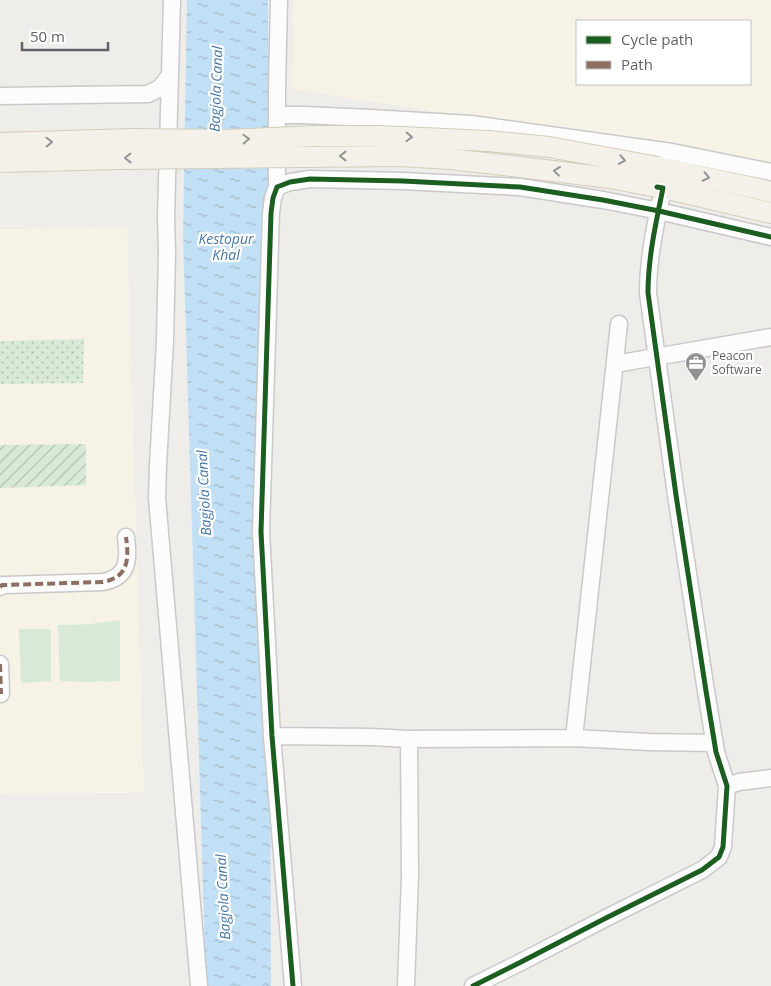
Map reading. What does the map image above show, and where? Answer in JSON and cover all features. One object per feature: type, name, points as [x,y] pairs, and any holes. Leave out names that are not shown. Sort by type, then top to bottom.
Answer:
[{"type":"main road","points":[[0,143],[131,139],[226,140],[315,136],[489,140],[618,159],[660,181],[771,213]]},
{"type":"main road","points":[[0,162],[118,158],[401,156],[450,159],[610,178],[759,189],[771,192]]},
{"type":"street","points":[[172,0],[166,217],[168,252],[166,342],[158,465],[158,498],[199,986]]},
{"type":"street","points":[[279,0],[277,187],[271,213],[261,532],[272,736],[293,986]]},
{"type":"street","points":[[0,96],[148,94],[160,88],[170,76]]},
{"type":"street","points":[[277,115],[471,124],[672,152],[771,172]]},
{"type":"street","points":[[277,187],[290,182],[310,179],[403,181],[520,187],[659,211],[771,237]]},
{"type":"street","points":[[473,986],[702,870],[719,858],[722,846],[726,786],[715,742],[676,495],[648,293],[651,248],[659,211],[660,181]]},
{"type":"street","points":[[574,738],[619,324]]},
{"type":"street","points":[[615,364],[771,337]]},
{"type":"street","points":[[0,587],[6,585],[110,581],[121,574],[126,567],[126,537]]},
{"type":"street","points":[[0,664],[1,694]]},
{"type":"street","points":[[272,736],[371,736],[409,739],[574,738],[648,742],[715,742]]},
{"type":"street","points":[[406,986],[410,876],[409,739]]},
{"type":"street","points":[[726,786],[771,778]]},
{"type":"shaded area","points":[[293,0],[771,0],[771,165],[292,89]]},
{"type":"shaded area","points":[[127,227],[144,793],[0,794],[0,229]]},
{"type":"green space","points":[[84,339],[83,383],[0,384],[0,341]]},
{"type":"green space","points":[[86,444],[86,485],[0,488],[0,445]]},
{"type":"green space","points":[[120,620],[120,681],[60,681],[58,625],[90,624]]},
{"type":"green space","points":[[19,629],[51,629],[51,681],[21,683]]},
{"type":"water","name":"Kestopur Khal","points":[[187,0],[268,0],[271,986],[206,986],[183,235]]},
{"type":"marked path","points":[[0,587],[2,585],[103,582],[112,580],[122,571],[127,560],[126,537]]},
{"type":"marked path","points":[[0,664],[1,694]]},
{"type":"cycle path","points":[[293,986],[272,736],[261,532],[271,213],[277,187],[290,182],[310,179],[403,181],[520,187],[659,211],[771,237]]},
{"type":"cycle path","points":[[473,986],[702,870],[719,857],[723,847],[727,786],[716,752],[706,691],[648,293],[651,253],[663,188],[657,187]]},
{"type":"place","name":"Peacon Software","points":[[696,382]]},
{"type":"water label","name":"Bagjola Canal","points":[[216,89]]},
{"type":"water label","name":"Bagjola Canal","points":[[204,493]]},
{"type":"water label","name":"Bagjola Canal","points":[[223,897]]}]
